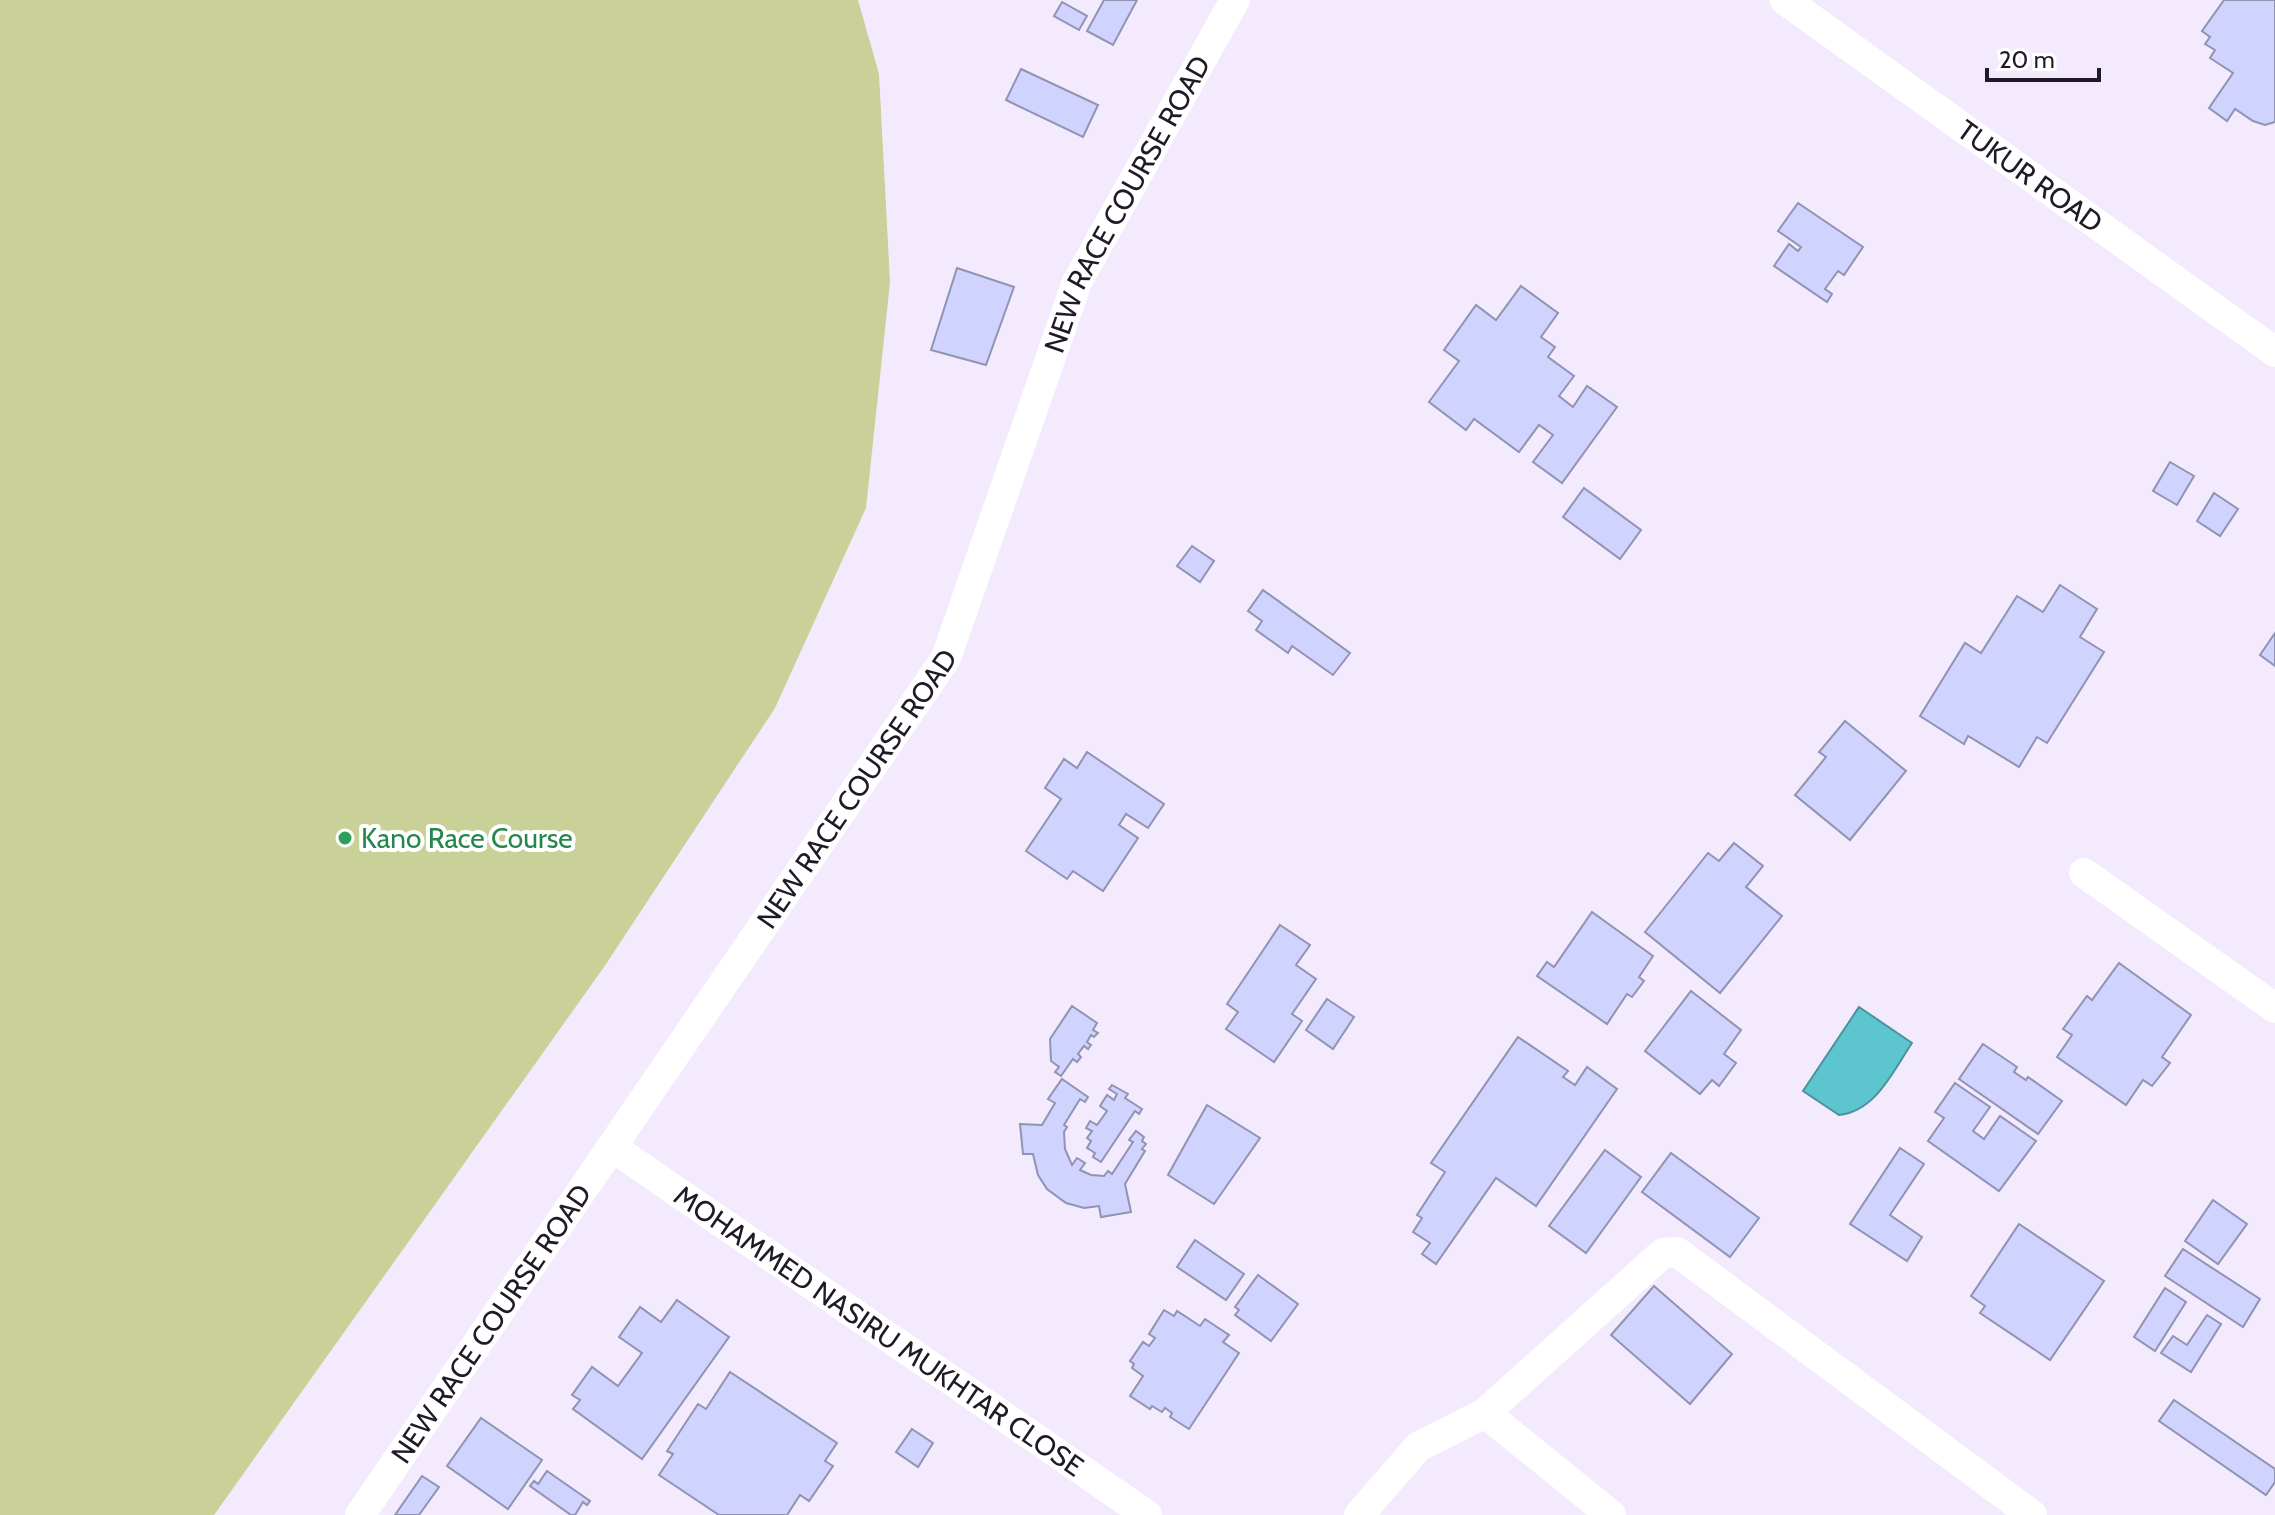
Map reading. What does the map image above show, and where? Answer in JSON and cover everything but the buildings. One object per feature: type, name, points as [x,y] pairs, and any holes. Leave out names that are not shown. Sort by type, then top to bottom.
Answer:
[{"type":"street","name":"NEW RACE COURSE ROAD","points":[[360,1515],[946,658],[1077,282],[1235,0]]},
{"type":"street","name":"TUKUR ROAD","points":[[1785,0],[2273,347]]},
{"type":"street","points":[[2084,873],[2275,1008]]},
{"type":"street","name":"MOHAMMED NASIRU MUKHTAR CLOSE","points":[[612,1147],[1147,1515]]},
{"type":"street","points":[[1359,1515],[1418,1447],[1485,1413],[1663,1253],[1677,1252],[2032,1515]]},
{"type":"street","points":[[1485,1413],[1611,1515]]},
{"type":"green space","name":"Kano Race Course","points":[[0,0],[858,0],[879,74],[890,282],[866,508],[775,708],[604,967],[214,1515],[0,1515]]},
{"type":"water","points":[[1859,1007],[1912,1043],[1873,1098],[1852,1112],[1839,1115],[1803,1091]]},
{"type":"place","name":"Kano Race Course","points":[[345,838]]}]
